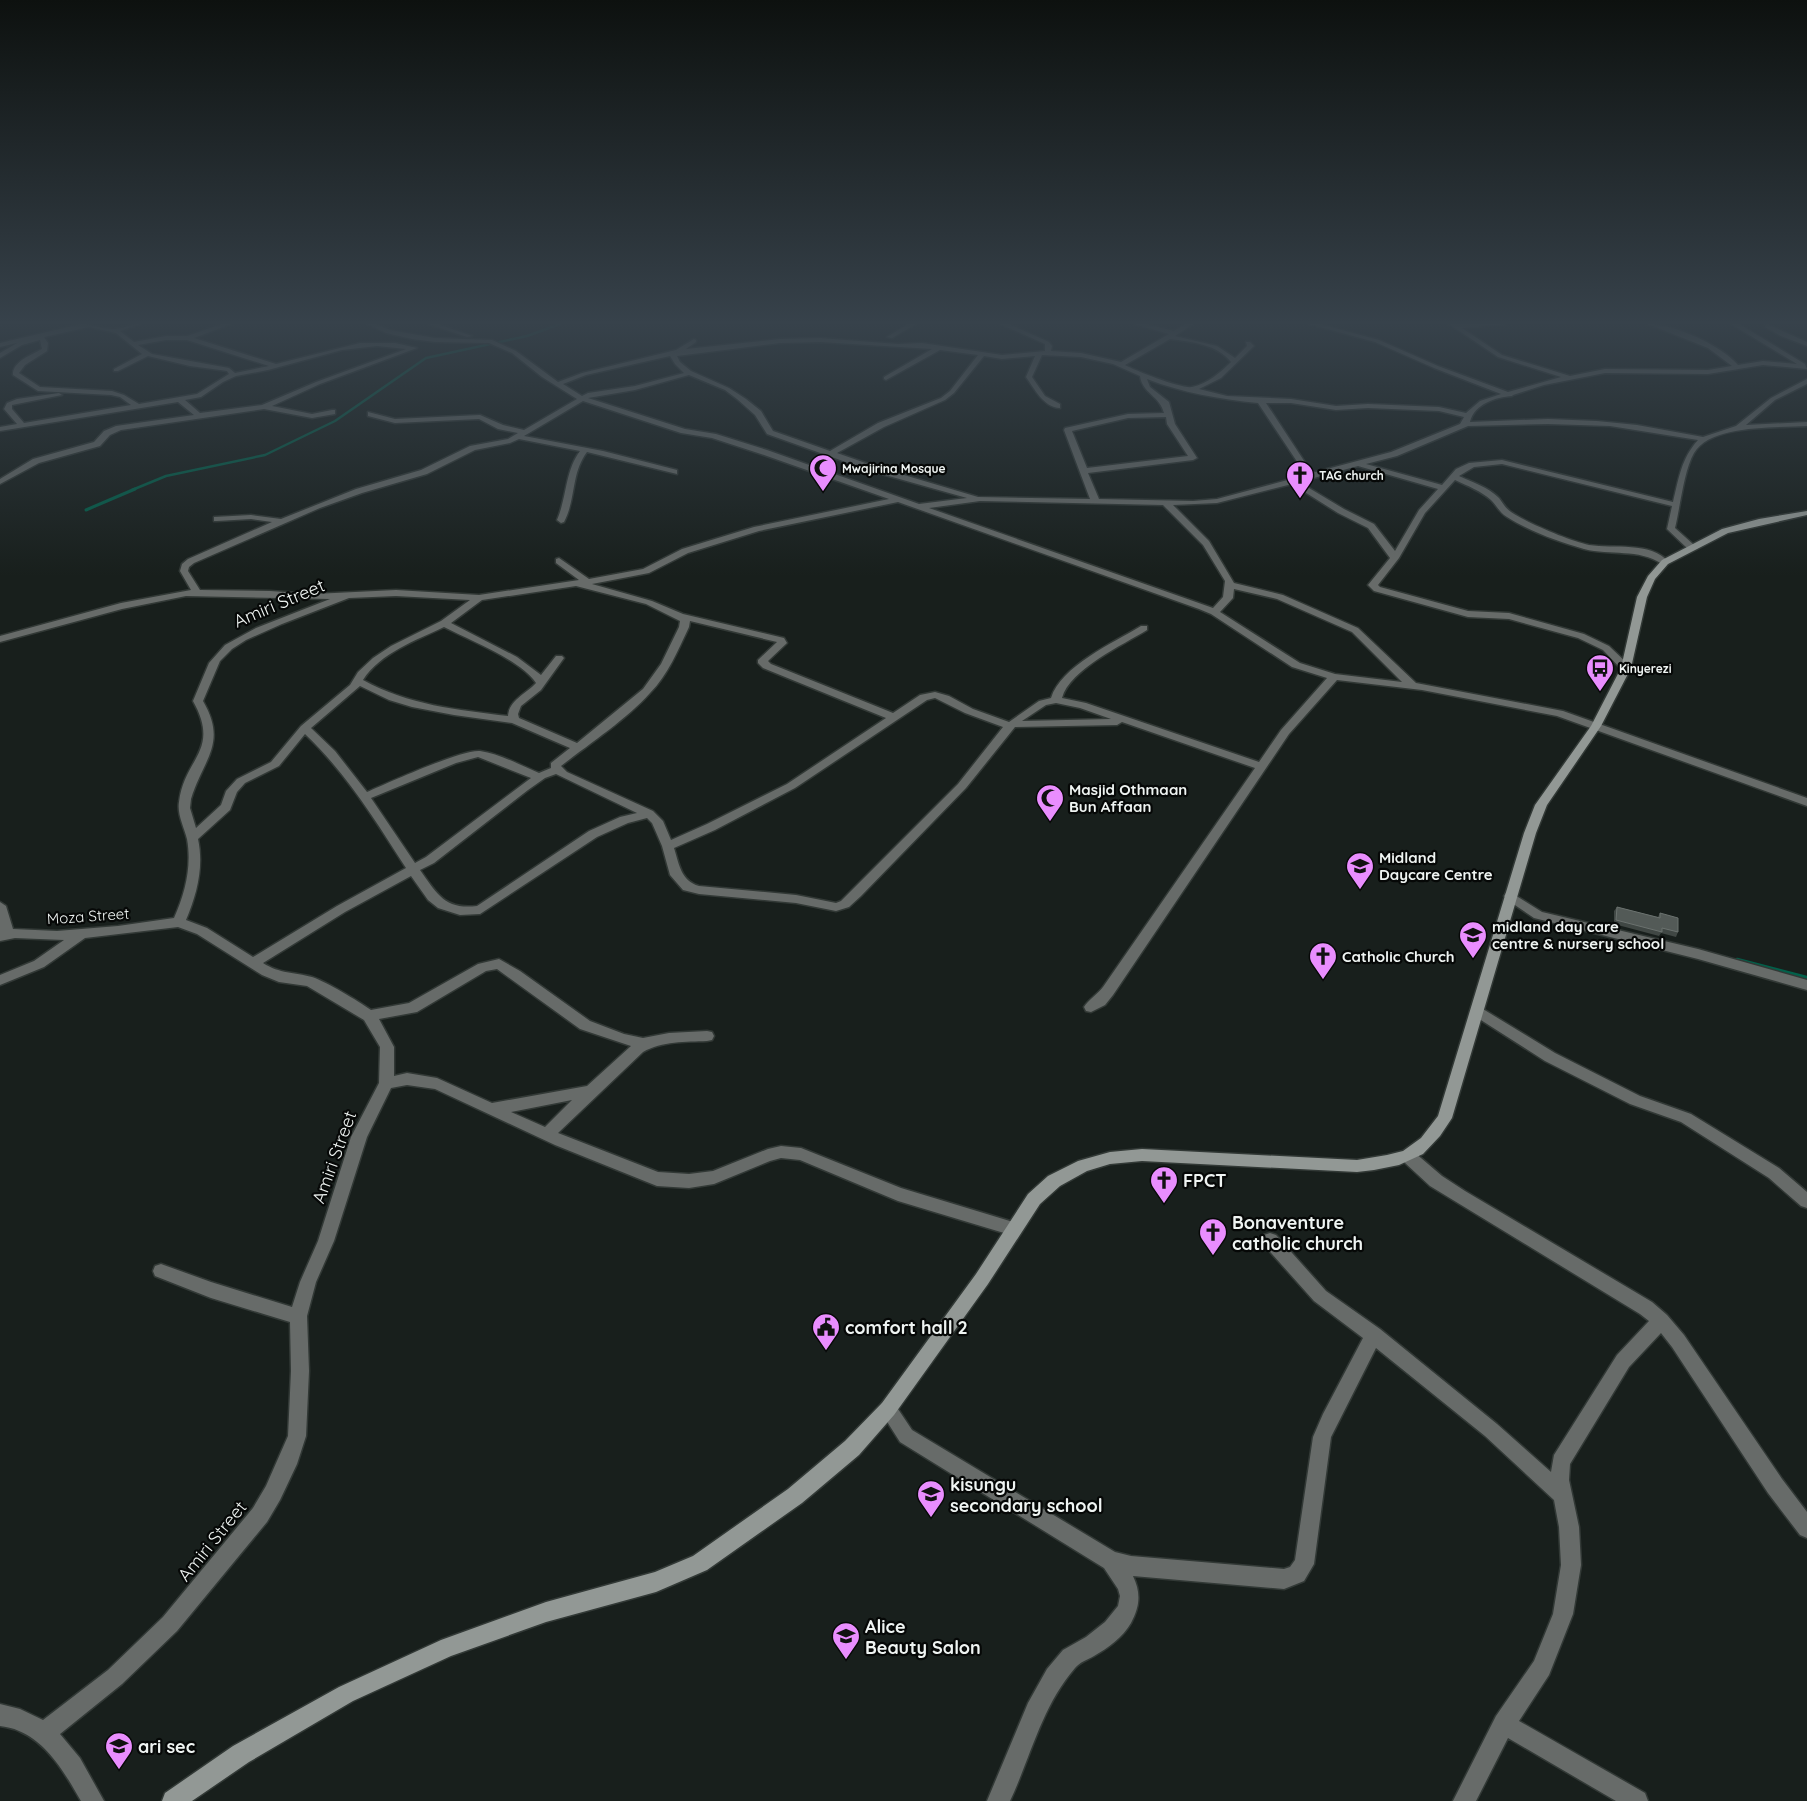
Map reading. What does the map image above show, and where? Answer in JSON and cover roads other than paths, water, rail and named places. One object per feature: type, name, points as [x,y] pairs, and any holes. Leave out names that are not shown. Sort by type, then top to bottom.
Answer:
[{"type":"street","points":[[8,408],[22,425]]},
{"type":"street","points":[[0,429],[125,408]]},
{"type":"street","points":[[189,408],[201,416]]},
{"type":"street","points":[[264,408],[312,416],[332,412]]},
{"type":"street","points":[[0,482],[36,461],[94,445],[108,433],[119,428],[264,408]]},
{"type":"street","points":[[196,593],[195,588],[184,571],[185,566],[191,562],[281,521],[359,491],[424,472],[473,448],[505,443],[565,408]]},
{"type":"street","points":[[611,408],[684,432],[727,440],[1214,612],[1296,664],[1334,677],[1413,686],[1559,713],[1807,802]]},
{"type":"street","points":[[752,408],[762,417],[770,432],[829,454],[980,499]]},
{"type":"street","points":[[829,454],[881,425],[921,408]]},
{"type":"street","points":[[1083,471],[1193,458],[1177,435],[1167,415],[1166,408]]},
{"type":"street","points":[[1267,408],[1270,411],[1280,433],[1310,476]]},
{"type":"street","points":[[1339,408],[1353,408]]},
{"type":"street","points":[[1416,408],[1439,409],[1467,420],[1597,423],[1640,428],[1703,440]]},
{"type":"street","points":[[916,507],[980,499],[1217,501],[1394,454],[1453,431],[1467,420],[1474,408]]},
{"type":"street","points":[[1739,428],[1761,408]]},
{"type":"street","points":[[371,414],[395,421],[480,417],[522,434],[674,472]]},
{"type":"street","points":[[1095,500],[1068,430],[1128,416],[1167,415]]},
{"type":"street","points":[[1691,547],[1671,529],[1686,464],[1692,452],[1703,440],[1739,428],[1807,424]]},
{"type":"street","points":[[561,520],[569,501],[578,461],[584,450]]},
{"type":"street","points":[[1626,668],[1606,648],[1581,636],[1509,616],[1468,614],[1377,589],[1373,586],[1395,558],[1422,512],[1459,471],[1472,466],[1502,462],[1676,505]]},
{"type":"street","points":[[1359,464],[1443,488]]},
{"type":"street","points":[[1454,477],[1480,488],[1496,500],[1501,509],[1530,526],[1587,547],[1632,550],[1656,556],[1665,562]]},
{"type":"street","points":[[1292,481],[1341,511],[1371,526],[1395,558]]},
{"type":"street","points":[[0,639],[127,604],[186,593],[346,596],[396,593],[478,598],[621,577],[646,570],[686,551],[757,529],[896,500]]},
{"type":"street","points":[[1165,502],[1206,544],[1230,581],[1228,598],[1214,612]]},
{"type":"street","points":[[173,1801],[241,1754],[346,1694],[440,1651],[546,1612],[656,1582],[700,1563],[795,1496],[852,1448],[888,1409],[982,1279],[1034,1199],[1054,1181],[1083,1166],[1110,1158],[1142,1155],[1357,1166],[1384,1163],[1409,1157],[1429,1140],[1445,1118],[1530,833],[1541,805],[1596,726],[1626,668],[1642,597],[1652,578],[1665,562],[1725,531],[1759,522],[1807,513]]},
{"type":"street","points":[[217,519],[251,517],[281,521]]},
{"type":"street","points":[[558,561],[586,581]]},
{"type":"street","points":[[573,583],[617,592],[682,617],[781,640],[782,643],[763,660],[766,666],[893,717]]},
{"type":"street","points":[[1230,584],[1280,597],[1355,630],[1413,686]]},
{"type":"street","name":"Amiri Street","points":[[42,1733],[115,1677],[170,1624],[260,1515],[290,1458],[297,1436],[300,1371],[298,1316],[308,1282],[326,1241],[359,1138],[386,1083],[387,1047],[369,1016],[311,982],[279,977],[252,964],[202,931],[179,922],[186,906],[193,877],[193,838],[184,801],[211,739],[210,723],[206,712],[198,701],[206,686],[212,667],[219,656],[231,646],[254,634],[346,596]]},
{"type":"street","points":[[193,838],[210,819],[226,807],[232,791],[241,781],[275,764],[305,728],[354,687],[376,660],[402,644],[444,623],[478,598]]},
{"type":"street","points":[[557,769],[555,765],[560,760],[578,748],[647,691],[670,657],[685,624],[682,617]]},
{"type":"street","points":[[444,623],[516,661],[535,674],[540,681]]},
{"type":"street","points":[[1056,700],[1056,695],[1061,686],[1091,660],[1111,646],[1144,628]]},
{"type":"street","points":[[514,720],[512,714],[514,707],[538,687],[540,681],[549,673],[559,658]]},
{"type":"street","points":[[1091,1006],[1100,1001],[1108,992],[1285,732],[1334,677]]},
{"type":"street","points":[[358,680],[375,691],[399,700],[458,712],[514,720],[578,748]]},
{"type":"street","points":[[668,846],[711,827],[791,786],[924,697],[935,695],[945,698],[969,711],[1012,725],[1047,726],[1088,720],[1136,724]]},
{"type":"street","points":[[557,769],[649,814],[657,821],[668,846],[676,875],[687,886],[715,893],[796,899],[836,906],[845,904],[857,894],[873,875],[962,786],[1012,725],[1032,708],[1056,700],[1082,704],[1261,767]]},
{"type":"street","points":[[305,728],[331,753],[364,796],[432,897],[438,904],[448,909],[467,912],[480,910],[593,834],[624,820],[649,814]]},
{"type":"street","points":[[364,796],[452,761],[478,754],[539,777]]},
{"type":"street","points":[[252,964],[341,909],[436,855],[539,777],[557,769]]},
{"type":"street","points":[[1510,896],[1538,915],[1698,954],[1807,985]]},
{"type":"street","points":[[0,906],[4,934]]},
{"type":"street","name":"Moza Street","points":[[4,934],[18,932],[40,936],[56,936],[145,928],[179,922]]},
{"type":"street","points":[[0,980],[39,964],[83,933]]},
{"type":"street","points":[[369,1016],[412,1008],[484,967],[498,964],[515,974],[585,1025],[622,1039],[644,1044],[669,1038],[706,1036]]},
{"type":"street","points":[[1478,1011],[1550,1057],[1635,1100],[1686,1118],[1774,1173],[1807,1201]]},
{"type":"street","points":[[548,1135],[591,1091],[644,1044]]},
{"type":"street","points":[[386,1083],[407,1079],[437,1084],[548,1135],[657,1179],[689,1181],[714,1177],[768,1155],[781,1152],[801,1154],[898,1194],[1014,1229]]},
{"type":"street","points":[[492,1109],[591,1091]]},
{"type":"street","points":[[1409,1157],[1436,1181],[1459,1196],[1646,1308],[1661,1321],[1678,1341],[1775,1486],[1807,1528]]},
{"type":"street","points":[[1270,1240],[1320,1296],[1374,1335],[1491,1430],[1563,1495]]},
{"type":"street","points":[[161,1271],[186,1282],[245,1302],[298,1316]]},
{"type":"street","points":[[1464,1801],[1504,1724],[1542,1668],[1563,1614],[1571,1564],[1570,1527],[1560,1480],[1562,1462],[1623,1361],[1661,1321]]},
{"type":"street","points":[[888,1409],[906,1436],[1111,1562],[1131,1566],[1284,1579],[1297,1574],[1304,1564],[1322,1437],[1374,1335]]},
{"type":"street","points":[[998,1801],[1010,1778],[1024,1736],[1052,1680],[1068,1659],[1102,1639],[1114,1628],[1129,1602],[1130,1590],[1111,1562]]},
{"type":"street","points":[[0,1715],[23,1720],[42,1733],[65,1755],[93,1801]]},
{"type":"street","points":[[1504,1724],[1637,1801]]},
{"type":"waterway","points":[[132,490],[166,476],[265,455],[335,421],[354,408]]},
{"type":"waterway","points":[[86,510],[135,489]]},
{"type":"waterway","points":[[1737,960],[1807,978]]},
{"type":"place","name":"Mwajirina Mosque","points":[[823,492]]},
{"type":"place","name":"TAG church","points":[[1300,499]]},
{"type":"place","name":"Kinyerezi","points":[[1600,692]]},
{"type":"place","name":"Masjid Othmaan Bun Affaan","points":[[1050,822]]},
{"type":"place","name":"Midland Daycare Centre","points":[[1360,890]]},
{"type":"place","name":"midland day care centre & nursery school","points":[[1473,959]]},
{"type":"place","name":"Catholic Church","points":[[1323,980]]},
{"type":"place","name":"FPCT","points":[[1164,1204]]},
{"type":"place","name":"Bonaventure catholic church","points":[[1213,1256]]},
{"type":"place","name":"comfort hall 2","points":[[826,1351]]},
{"type":"place","name":"kisungu secondary school","points":[[931,1518]]},
{"type":"place","name":"Alice Beauty Salon","points":[[846,1660]]},
{"type":"place","name":"ari sec","points":[[119,1770]]}]
